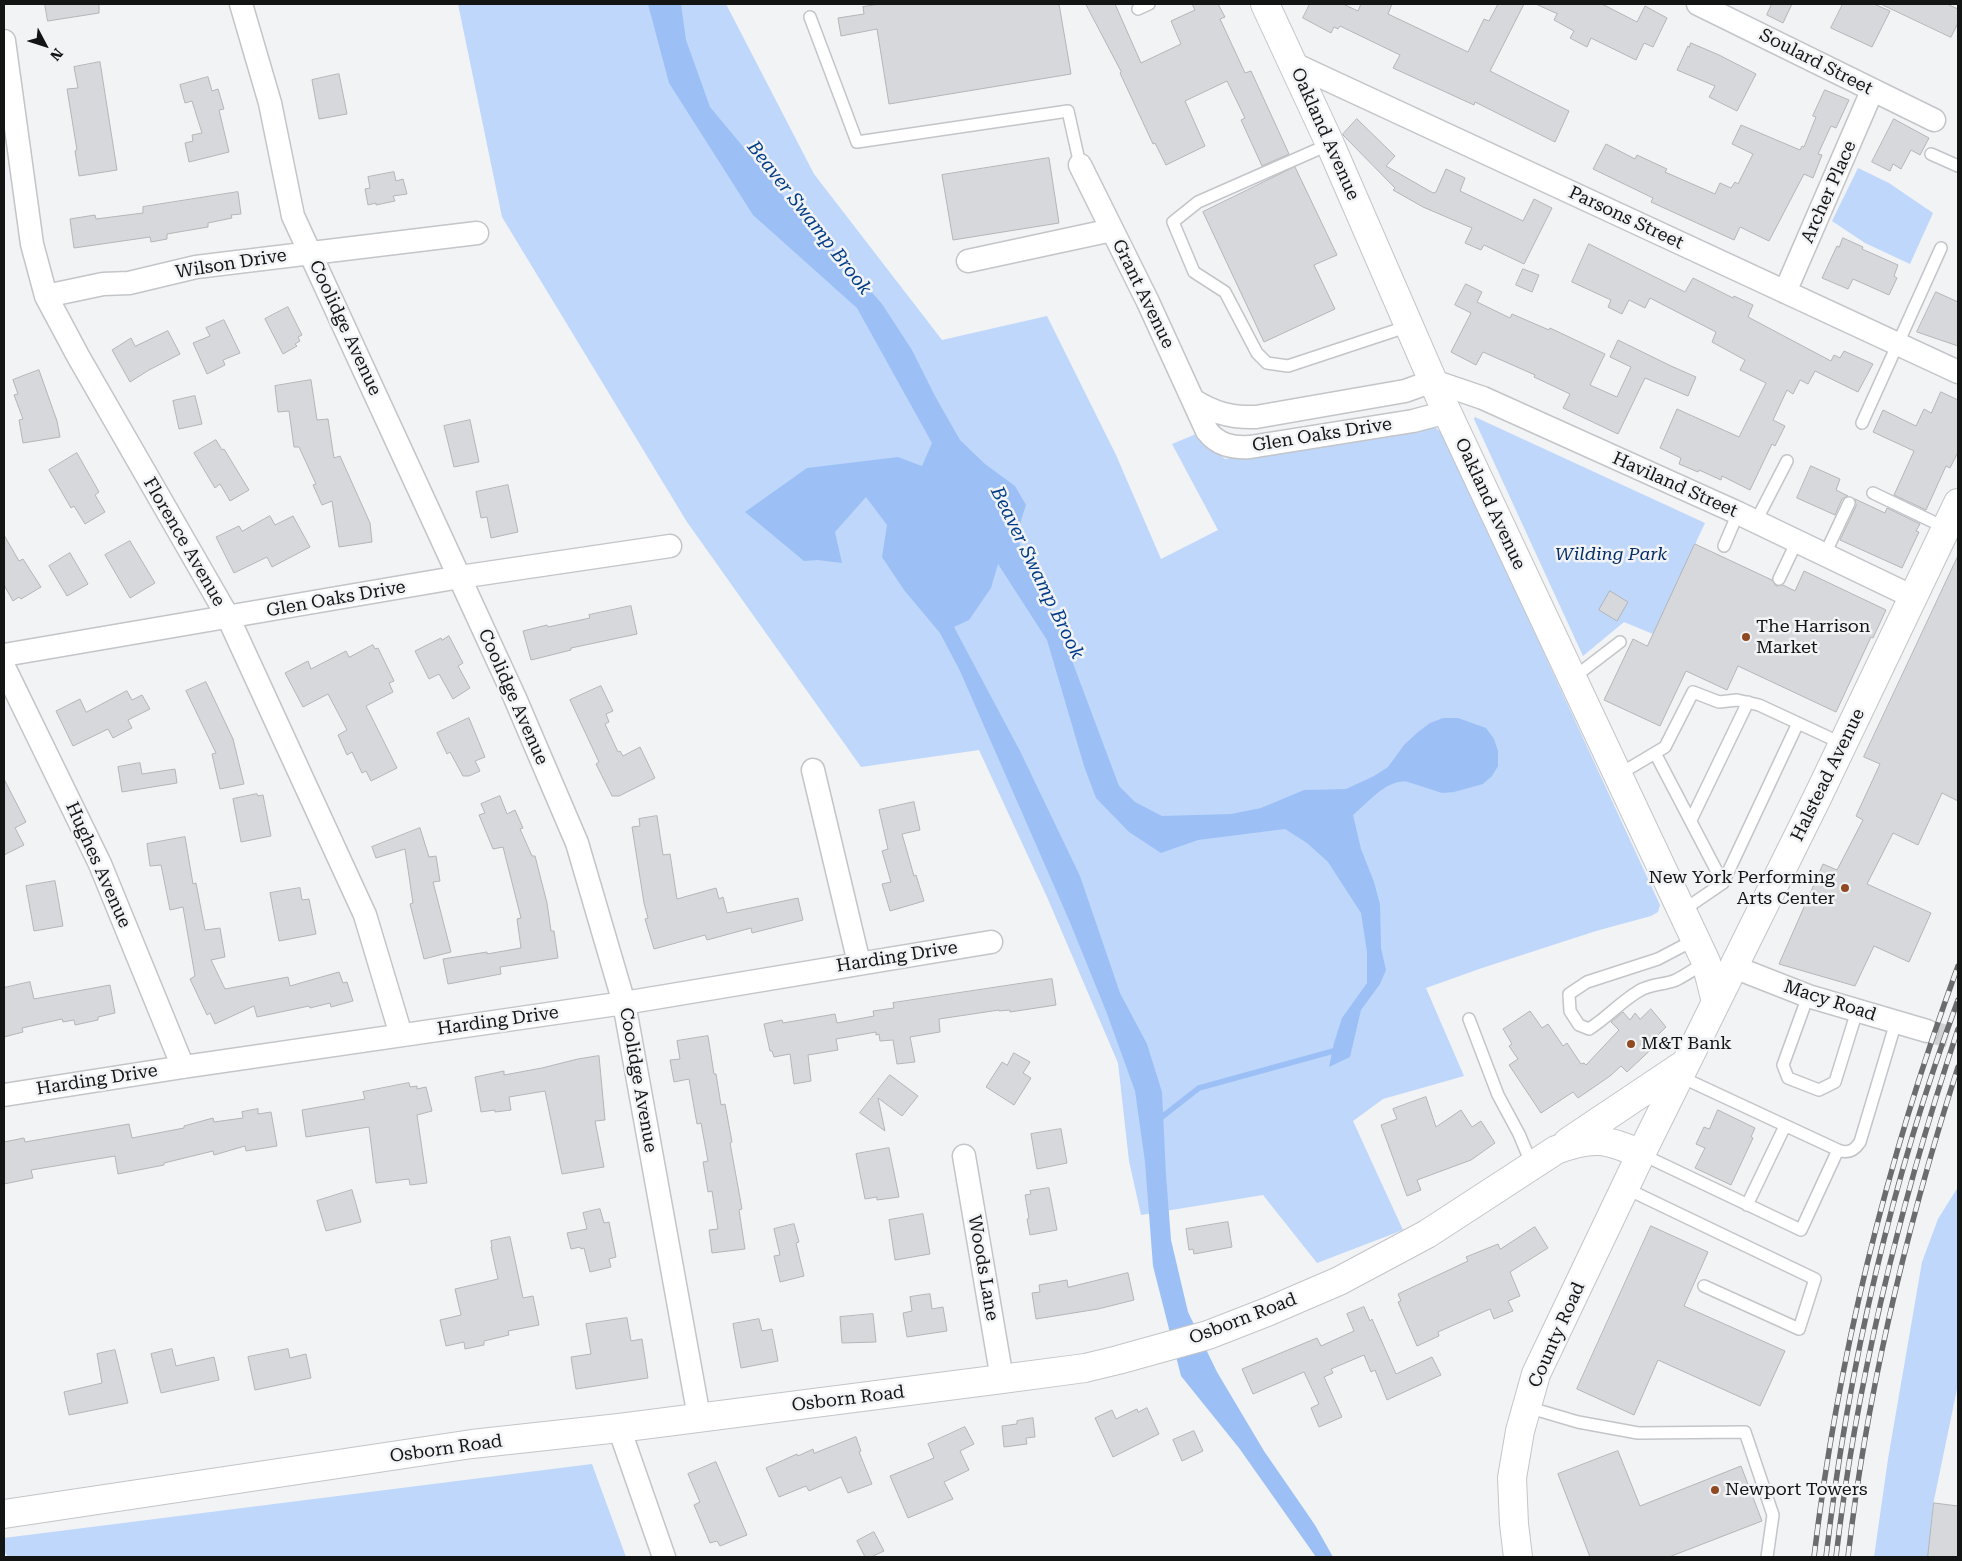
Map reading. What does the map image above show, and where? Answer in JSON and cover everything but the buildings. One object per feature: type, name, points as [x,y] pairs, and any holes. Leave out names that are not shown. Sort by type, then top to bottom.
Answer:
[{"type":"street","name":"Coolidge Avenue","points":[[241,4],[270,103],[293,216],[515,698],[577,843],[624,1003],[699,1417]]},
{"type":"street","name":"Oakland Avenue","points":[[1265,4],[1330,144],[1447,412],[1701,950],[1716,1002]]},
{"type":"street","name":"Soulard Street","points":[[1698,4],[1934,120]]},
{"type":"street","name":"Florence Avenue","points":[[4,40],[32,244],[46,296],[78,356],[228,618],[365,915],[401,1035]]},
{"type":"street","name":"Parsons Street","points":[[1294,64],[1958,372]]},
{"type":"street","name":"Archer Place","points":[[1785,292],[1872,91]]},
{"type":"street","name":"Grant Avenue","points":[[1080,165],[1204,424]]},
{"type":"street","points":[[968,261],[1112,230]]},
{"type":"street","name":"Wilson Drive","points":[[46,296],[103,284],[130,283],[196,268],[477,233]]},
{"type":"street","name":"Glen Oaks Drive","points":[[1193,400],[1207,409],[1223,415],[1238,418],[1256,418],[1405,391],[1433,381]]},
{"type":"street","name":"Haviland Street","points":[[1433,381],[1482,398],[1747,517],[1914,597]]},
{"type":"street","name":"Glen Oaks Drive","points":[[1204,424],[1212,438],[1226,446],[1244,447],[1413,421],[1447,412]]},
{"type":"street","name":"Halstead Avenue","points":[[1641,1154],[1843,744],[1958,503]]},
{"type":"street","name":"Glen Oaks Drive","points":[[4,655],[460,577],[670,546]]},
{"type":"street","name":"Hughes Avenue","points":[[4,667],[100,864],[183,1067]]},
{"type":"street","points":[[813,770],[858,963]]},
{"type":"street","name":"Harding Drive","points":[[4,1095],[624,1003],[991,942]]},
{"type":"street","name":"Macy Road","points":[[1734,966],[1808,996],[1927,1031]]},
{"type":"street","points":[[1556,1150],[1684,1070]]},
{"type":"street","name":"Osborn Road","points":[[4,1514],[472,1444],[619,1428],[1085,1368],[1158,1350],[1208,1334],[1268,1312],[1367,1267],[1427,1234],[1556,1150],[1576,1142],[1592,1140],[1618,1144],[1641,1154]]},
{"type":"street","name":"County Road","points":[[1518,1557],[1512,1478],[1520,1431],[1536,1374],[1641,1154]]},
{"type":"street","name":"Woods Lane","points":[[964,1156],[1002,1379]]},
{"type":"street","points":[[619,1428],[664,1557]]},
{"type":"lane","points":[[1138,9],[1149,4]]},
{"type":"lane","points":[[810,17],[857,142],[1068,111],[1080,165]]},
{"type":"lane","points":[[1330,144],[1198,202],[1173,222],[1194,272],[1225,292],[1257,354],[1267,363],[1288,366],[1409,326]]},
{"type":"lane","points":[[1931,154],[1958,166]]},
{"type":"lane","points":[[1862,423],[1941,248]]},
{"type":"lane","points":[[1724,546],[1787,461]]},
{"type":"lane","points":[[1873,493],[1946,528]]},
{"type":"lane","points":[[1824,554],[1849,503]]},
{"type":"lane","points":[[1779,578],[1797,541]]},
{"type":"lane","points":[[1573,678],[1620,642]]},
{"type":"lane","points":[[1618,775],[1665,747],[1693,692],[1719,702],[1737,700],[1759,705],[1843,744]]},
{"type":"lane","points":[[1691,820],[1748,702]]},
{"type":"lane","points":[[1682,911],[1724,882],[1798,723]]},
{"type":"lane","points":[[1655,753],[1724,882]]},
{"type":"lane","points":[[1701,950],[1674,980],[1651,985],[1639,990],[1589,1029],[1579,1025],[1570,1011],[1569,994],[1587,982],[1658,959],[1701,950]]},
{"type":"lane","points":[[1808,996],[1783,1065],[1788,1078],[1819,1090],[1835,1082],[1857,1011]]},
{"type":"lane","points":[[1469,1019],[1498,1095],[1519,1134],[1532,1166]]},
{"type":"lane","points":[[1684,1070],[1785,1126],[1838,1150],[1850,1152],[1860,1142],[1896,1022]]},
{"type":"lane","points":[[1747,1205],[1785,1126]]},
{"type":"lane","points":[[1641,1154],[1801,1230],[1838,1150]]},
{"type":"lane","points":[[1625,1188],[1815,1279],[1799,1330],[1704,1286]]},
{"type":"lane","points":[[1527,1406],[1578,1422],[1638,1434],[1745,1432],[1773,1515],[1767,1557]]},
{"type":"green space","points":[[458,4],[726,4],[814,174],[942,340],[1047,316],[1116,455],[1161,559],[1218,530],[1172,444],[1196,434],[1225,459],[1423,426],[1435,427],[1443,434],[1660,905],[1658,912],[1651,916],[1596,931],[1426,988],[1464,1076],[1383,1099],[1353,1121],[1403,1230],[1317,1263],[1263,1195],[1141,1215],[1129,1161],[1118,1063],[1047,897],[979,750],[861,767],[687,522],[502,217]]},
{"type":"green space","points":[[1858,168],[1889,183],[1933,213],[1910,264],[1865,243],[1832,221]]},
{"type":"green space","name":"Wilding Park","points":[[1475,417],[1705,523],[1653,634],[1624,622],[1583,656],[1474,419]]},
{"type":"green space","points":[[1958,1187],[1958,1384],[1933,1505],[1929,1557],[1874,1557],[1888,1459],[1922,1262],[1938,1219]]},
{"type":"green space","points":[[592,1464],[626,1557],[8,1557],[4,1551],[4,1538]]},
{"type":"shaded area","points":[[648,4],[681,4],[686,40],[710,107],[803,221],[834,249],[882,304],[912,350],[960,440],[985,464],[1015,486],[1026,505],[1019,536],[1024,558],[1056,618],[1119,786],[1135,802],[1162,816],[1231,814],[1261,808],[1304,790],[1346,789],[1388,767],[1404,745],[1418,732],[1430,723],[1443,718],[1458,718],[1486,728],[1494,739],[1498,751],[1498,766],[1492,776],[1483,784],[1454,792],[1442,793],[1408,782],[1400,782],[1378,792],[1353,815],[1361,849],[1374,882],[1380,904],[1381,948],[1386,970],[1380,984],[1361,1010],[1350,1057],[1329,1067],[1342,1018],[1367,983],[1367,952],[1361,913],[1328,862],[1307,843],[1285,829],[1198,840],[1161,853],[1129,832],[1096,798],[1084,766],[1047,640],[998,564],[991,588],[969,620],[954,627],[1020,751],[1080,876],[1120,993],[1147,1044],[1162,1092],[1171,1240],[1188,1312],[1217,1372],[1264,1451],[1315,1525],[1333,1557],[1316,1557],[1239,1448],[1181,1376],[1153,1266],[1145,1162],[1135,1091],[1106,1011],[1069,920],[960,671],[940,633],[904,590],[882,557],[887,525],[866,497],[835,532],[842,563],[818,560],[804,561],[745,512],[807,468],[898,457],[922,466],[932,443],[857,308],[753,215],[669,83]]},
{"type":"waterway","name":"Beaver Swamp Brook","points":[[1158,1120],[1199,1088],[1337,1050]]},
{"type":"tunnel","points":[[1927,1031],[1958,1039]]},
{"type":"railway","points":[[1814,1557],[1824,1481],[1837,1406],[1869,1257],[1909,1111],[1958,966]]},
{"type":"railway","points":[[1826,1557],[1847,1415],[1875,1275],[1913,1136],[1958,1000]]},
{"type":"railway","points":[[1836,1557],[1856,1423],[1884,1290],[1918,1159],[1958,1029]]},
{"type":"railway","points":[[1848,1557],[1866,1432],[1891,1309],[1922,1187],[1958,1067]]},
{"type":"place","name":"The Harrison Market","points":[[1746,637]]},
{"type":"place","name":"New York Performing Arts Center","points":[[1845,888]]},
{"type":"place","name":"M&T Bank","points":[[1631,1044]]},
{"type":"place","name":"Newport Towers","points":[[1715,1490]]}]
